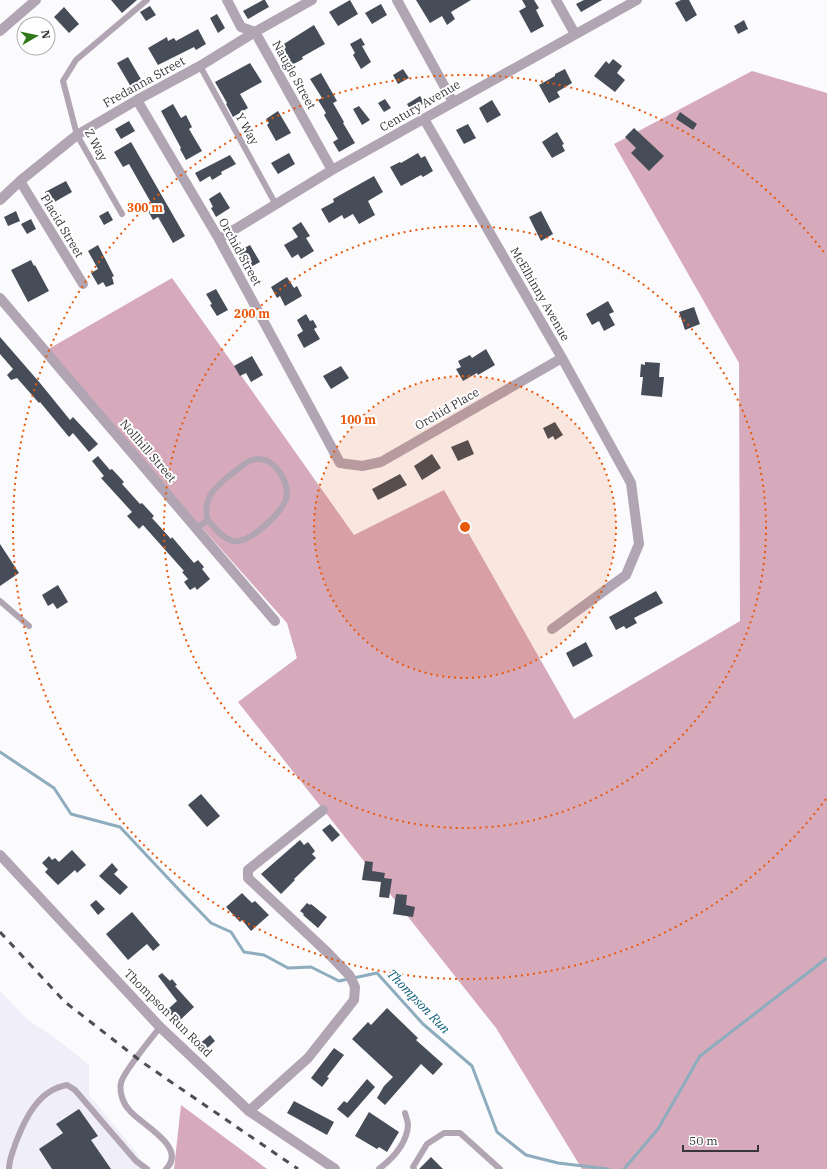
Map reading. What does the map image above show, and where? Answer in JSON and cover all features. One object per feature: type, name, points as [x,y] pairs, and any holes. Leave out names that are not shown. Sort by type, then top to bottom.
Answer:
[{"type":"street","points":[[0,31],[36,0]]},
{"type":"street","points":[[227,0],[241,27],[255,32]]},
{"type":"street","name":"Fredanna Street","points":[[0,200],[20,181],[77,135],[200,66],[255,32],[312,0]]},
{"type":"street","points":[[397,0],[453,102]]},
{"type":"street","points":[[556,0],[575,34]]},
{"type":"street","name":"Century Avenue","points":[[219,239],[332,170],[637,0]]},
{"type":"street","name":"Naugle Street","points":[[255,32],[332,170]]},
{"type":"street","name":"Orchid Street","points":[[137,100],[219,239],[340,463]]},
{"type":"street","name":"McElhinny Avenue","points":[[424,120],[562,358],[631,483],[640,544],[626,575],[552,629]]},
{"type":"street","name":"Placid Street","points":[[20,181],[83,284]]},
{"type":"street","name":"Nollhill Street","points":[[0,298],[276,621]]},
{"type":"street","name":"Orchid Place","points":[[340,463],[362,466],[381,462],[562,358]]},
{"type":"street","points":[[249,1111],[308,1058],[354,1000],[355,986],[350,976],[328,953],[248,878],[248,870],[323,810]]},
{"type":"street","name":"Thompson Run Road","points":[[0,855],[160,1027],[249,1111],[335,1169]]},
{"type":"lane","name":"Z Way","points":[[122,214],[77,135],[63,81],[76,60],[147,0]]},
{"type":"lane","name":"Y Way","points":[[200,66],[276,204]]},
{"type":"lane","points":[[258,459],[264,460],[274,466],[281,475],[285,483],[286,494],[282,509],[275,517],[250,537],[240,541],[229,539],[208,520],[206,508],[210,494],[222,481],[247,462],[258,459]]},
{"type":"lane","points":[[197,528],[208,520]]},
{"type":"lane","points":[[0,601],[29,626]]},
{"type":"lane","points":[[160,1027],[126,1073],[121,1082],[121,1089],[125,1104],[129,1111],[162,1138],[168,1145],[171,1161],[166,1169]]},
{"type":"lane","points":[[9,1169],[9,1161],[24,1122],[38,1101],[55,1088],[67,1085],[75,1090],[136,1161],[147,1169]]},
{"type":"lane","points":[[379,1169],[386,1164],[406,1137],[408,1124],[405,1113]]},
{"type":"lane","points":[[414,1169],[413,1167],[427,1144],[444,1133],[460,1133],[500,1169]]},
{"type":"shaded area","points":[[752,71],[827,93],[827,1169],[582,1169],[496,1028],[238,702],[297,658],[287,623],[45,351],[172,278],[354,535],[444,490],[574,719],[740,621],[739,363],[614,144]]},
{"type":"shaded area","points":[[0,991],[28,1020],[59,1041],[89,1065],[89,1095],[136,1152],[147,1169],[0,1169]]},
{"type":"shaded area","points":[[181,1105],[267,1169],[174,1169]]},
{"type":"building","points":[[111,0],[137,0],[122,13]]},
{"type":"building","points":[[265,0],[269,7],[248,19],[243,11]]},
{"type":"building","points":[[350,0],[358,14],[338,26],[329,12]]},
{"type":"building","points":[[416,0],[471,0],[451,12],[455,19],[447,25],[442,16],[430,23]]},
{"type":"building","points":[[522,0],[534,0],[539,8],[536,10],[544,26],[531,33],[519,11],[526,7]]},
{"type":"building","points":[[584,0],[602,0],[581,12],[576,4]]},
{"type":"building","points":[[681,0],[689,0],[697,15],[686,22],[675,3]]},
{"type":"building","points":[[381,4],[387,15],[372,24],[365,13]]},
{"type":"building","points":[[150,6],[156,15],[146,21],[140,12]]},
{"type":"building","points":[[64,7],[79,24],[69,33],[56,19],[55,16]]},
{"type":"building","points":[[217,14],[225,28],[218,33],[210,18]]},
{"type":"building","points":[[744,20],[748,29],[738,34],[734,26]]},
{"type":"building","points":[[314,25],[325,44],[302,57],[303,59],[290,66],[279,47]]},
{"type":"building","points":[[198,29],[206,44],[196,50],[194,47],[158,65],[148,48],[167,37],[168,41],[174,38],[176,41]]},
{"type":"building","points":[[361,38],[365,45],[362,46],[371,62],[361,69],[353,55],[355,53],[350,44]]},
{"type":"building","points":[[128,57],[142,81],[131,87],[117,63]]},
{"type":"building","points":[[613,59],[622,66],[617,73],[625,80],[615,92],[594,76],[606,61],[609,64]]},
{"type":"building","points":[[250,63],[262,82],[240,94],[248,108],[233,117],[215,82]]},
{"type":"building","points":[[403,69],[409,78],[398,84],[393,75]]},
{"type":"building","points":[[565,69],[572,83],[557,92],[560,97],[549,103],[539,85]]},
{"type":"building","points":[[321,73],[337,101],[333,103],[355,143],[339,152],[333,142],[338,139],[324,115],[326,113],[318,100],[322,98],[310,79]]},
{"type":"building","points":[[420,96],[425,103],[411,111],[407,104]]},
{"type":"building","points":[[385,99],[391,108],[384,112],[378,103]]},
{"type":"building","points":[[492,100],[501,115],[487,123],[479,108]]},
{"type":"building","points":[[173,104],[181,118],[186,115],[192,127],[189,129],[202,151],[186,160],[161,111]]},
{"type":"building","points":[[359,106],[370,120],[362,125],[353,109]]},
{"type":"building","points":[[278,111],[291,133],[276,141],[267,125],[269,123],[266,119]]},
{"type":"building","points":[[680,112],[697,124],[693,130],[676,119]]},
{"type":"building","points":[[129,121],[135,131],[121,139],[115,129]]},
{"type":"building","points":[[468,124],[476,138],[464,144],[456,130]]},
{"type":"building","points":[[634,128],[664,156],[649,171],[631,153],[636,148],[625,137]]},
{"type":"building","points":[[557,132],[564,144],[562,145],[565,151],[552,158],[542,142]]},
{"type":"building","points":[[131,142],[185,236],[173,243],[158,217],[153,220],[148,211],[154,208],[129,164],[123,167],[114,152]]},
{"type":"building","points":[[289,153],[295,164],[278,174],[271,163]]},
{"type":"building","points":[[418,153],[421,158],[425,156],[433,171],[423,177],[421,175],[401,186],[390,167],[400,162],[401,163]]},
{"type":"building","points":[[230,155],[236,164],[221,172],[222,174],[212,180],[210,176],[200,182],[195,173]]},
{"type":"building","points":[[374,176],[383,192],[368,201],[375,215],[359,224],[353,214],[344,219],[342,215],[329,223],[321,209],[334,202],[333,199]]},
{"type":"building","points":[[66,181],[72,192],[51,204],[45,192]]},
{"type":"building","points":[[220,192],[230,208],[216,217],[211,208],[213,207],[209,199]]},
{"type":"building","points":[[16,211],[20,221],[8,226],[4,217]]},
{"type":"building","points":[[108,211],[113,220],[104,225],[99,216]]},
{"type":"building","points":[[541,211],[553,234],[541,241],[529,217]]},
{"type":"building","points":[[31,219],[36,229],[27,234],[21,224]]},
{"type":"building","points":[[301,222],[310,236],[306,238],[314,251],[301,259],[298,254],[292,258],[284,245],[298,237],[292,228]]},
{"type":"building","points":[[98,245],[114,276],[112,277],[114,284],[106,287],[103,282],[98,285],[91,273],[98,269],[88,251]]},
{"type":"building","points":[[250,245],[260,262],[247,269],[237,252]]},
{"type":"building","points":[[31,260],[49,291],[28,302],[11,270]]},
{"type":"building","points":[[287,277],[294,288],[297,286],[302,296],[285,306],[280,296],[277,298],[271,287]]},
{"type":"building","points":[[216,289],[228,310],[217,316],[210,305],[212,304],[206,294]]},
{"type":"building","points":[[608,301],[614,312],[609,314],[615,325],[604,331],[599,321],[592,325],[586,314]]},
{"type":"building","points":[[694,307],[700,324],[685,330],[679,312]]},
{"type":"building","points":[[306,314],[310,321],[313,320],[317,327],[314,329],[320,339],[304,348],[297,335],[303,331],[297,320]]},
{"type":"building","points":[[0,337],[70,420],[73,417],[98,444],[89,452],[73,433],[69,437],[40,402],[39,403],[17,378],[11,380],[7,375],[13,369],[0,354]]},
{"type":"building","points":[[486,349],[495,365],[478,375],[477,373],[463,381],[456,369],[461,367],[458,361],[470,355],[472,358]]},
{"type":"building","points":[[252,356],[263,375],[251,382],[246,373],[240,376],[234,366]]},
{"type":"building","points":[[645,362],[660,363],[659,377],[664,377],[662,397],[641,395],[643,377],[640,377],[641,364],[645,365]]},
{"type":"building","points":[[341,366],[349,378],[331,389],[323,376]]},
{"type":"building","points":[[555,422],[563,435],[555,440],[553,436],[548,439],[543,428]]},
{"type":"building","points":[[468,440],[474,454],[458,461],[451,447]]},
{"type":"building","points":[[432,454],[441,468],[422,480],[414,466]]},
{"type":"building","points":[[98,456],[110,470],[112,469],[124,482],[122,484],[140,504],[142,503],[154,516],[152,518],[171,539],[172,537],[194,563],[198,560],[204,567],[202,569],[210,579],[197,590],[195,587],[190,590],[184,582],[188,579],[182,572],[184,571],[143,525],[139,529],[127,516],[132,512],[101,478],[104,476],[92,461]]},
{"type":"building","points":[[400,474],[407,485],[378,500],[372,489]]},
{"type":"building","points":[[0,544],[19,573],[0,586]]},
{"type":"building","points":[[58,585],[68,602],[57,609],[53,603],[48,606],[42,595]]},
{"type":"building","points":[[656,591],[663,603],[634,618],[637,623],[626,629],[624,626],[616,630],[609,617]]},
{"type":"building","points":[[586,642],[593,656],[573,667],[566,653]]},
{"type":"building","points":[[201,794],[220,816],[207,827],[188,805]]},
{"type":"building","points":[[330,824],[340,835],[332,842],[322,830]]},
{"type":"building","points":[[300,840],[304,845],[308,842],[315,851],[312,854],[316,858],[281,894],[261,874]]},
{"type":"building","points":[[72,850],[86,865],[77,873],[75,870],[58,885],[45,872],[48,869],[42,863],[49,856],[52,860],[55,858],[59,862]]},
{"type":"building","points":[[365,861],[373,862],[372,871],[385,873],[384,878],[392,879],[389,898],[379,897],[381,882],[362,880]]},
{"type":"building","points":[[112,863],[118,870],[114,874],[128,887],[120,895],[99,876]]},
{"type":"building","points":[[242,893],[252,903],[255,901],[269,915],[251,931],[242,920],[240,922],[226,907]]},
{"type":"building","points":[[396,894],[407,895],[406,905],[415,907],[413,917],[393,914]]},
{"type":"building","points":[[96,900],[105,909],[98,915],[90,905]]},
{"type":"building","points":[[307,903],[310,905],[311,904],[327,917],[318,928],[300,911]]},
{"type":"building","points":[[132,912],[160,945],[153,951],[147,944],[128,960],[106,934]]},
{"type":"building","points":[[162,973],[170,981],[172,979],[177,985],[175,986],[194,1007],[178,1022],[167,1010],[177,1001],[158,976]]},
{"type":"building","points":[[387,1008],[418,1038],[416,1040],[443,1064],[433,1075],[421,1064],[385,1105],[377,1098],[384,1086],[393,1077],[352,1039],[368,1022],[371,1025]]},
{"type":"building","points":[[210,1035],[215,1041],[204,1051],[198,1045]]},
{"type":"building","points":[[334,1048],[344,1055],[327,1077],[329,1078],[322,1087],[311,1078]]},
{"type":"building","points":[[367,1079],[375,1087],[348,1118],[337,1109],[344,1101],[347,1103]]},
{"type":"building","points":[[294,1101],[334,1122],[327,1135],[287,1113]]},
{"type":"building","points":[[79,1109],[98,1136],[91,1140],[111,1169],[52,1169],[39,1149],[63,1133],[56,1124]]},
{"type":"building","points":[[369,1112],[399,1132],[387,1152],[379,1147],[377,1149],[355,1136]]},
{"type":"building","points":[[431,1157],[443,1169],[419,1169]]},
{"type":"waterway","name":"Thompson Run","points":[[0,752],[54,788],[71,814],[120,827],[211,923],[231,932],[244,952],[264,955],[288,968],[311,967],[339,981],[377,973],[423,1024],[472,1066],[497,1132],[526,1155],[558,1163],[608,1169]]},
{"type":"waterway","points":[[624,1169],[658,1129],[700,1056],[827,958]]},
{"type":"railway","points":[[0,932],[65,1002],[142,1062],[298,1169]]}]
